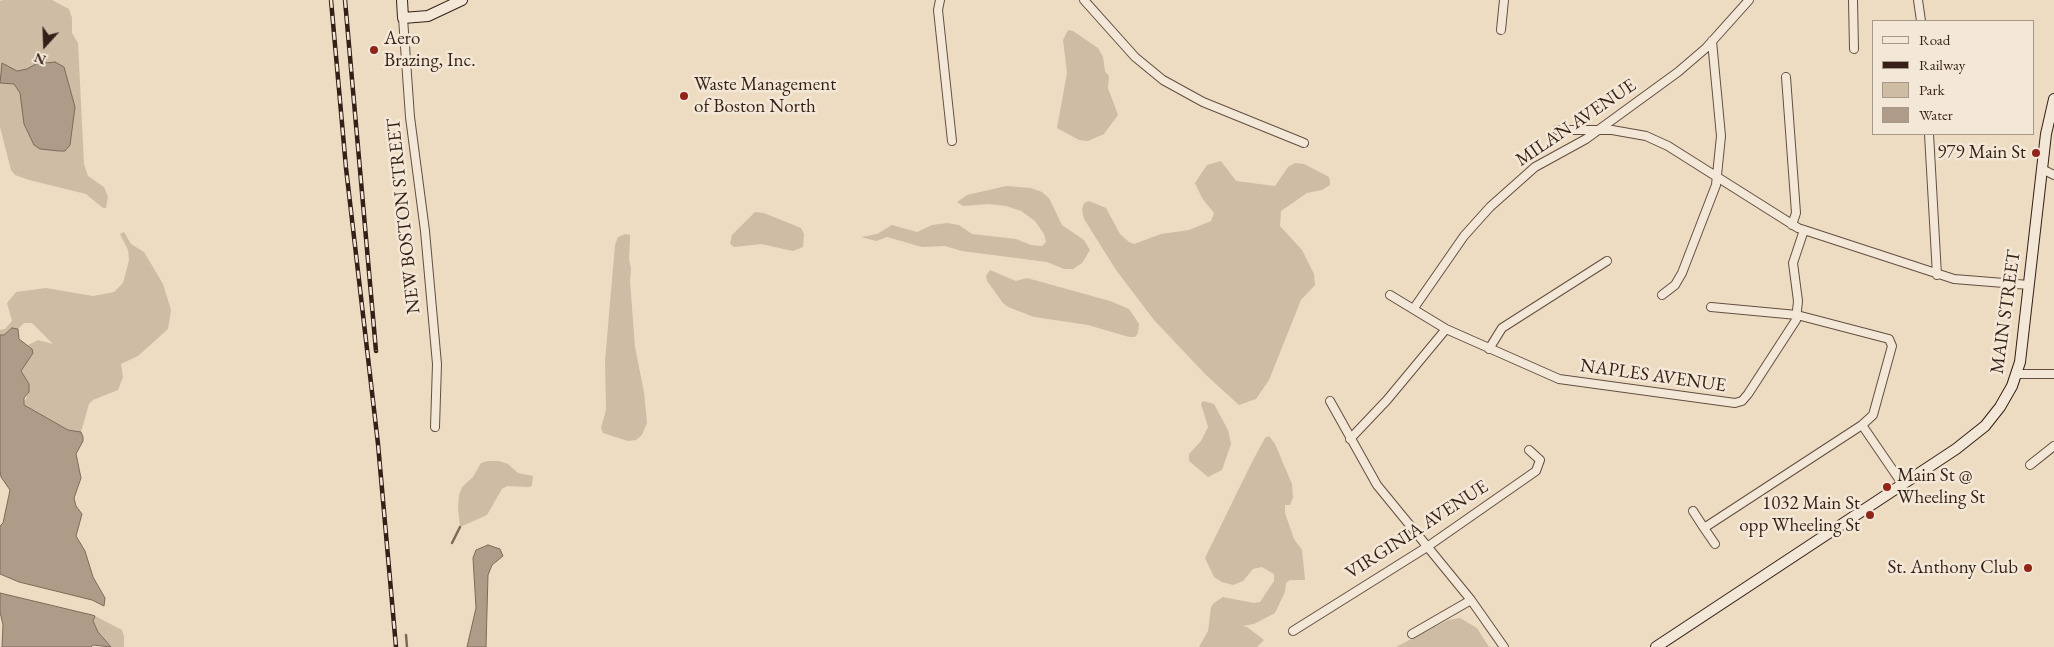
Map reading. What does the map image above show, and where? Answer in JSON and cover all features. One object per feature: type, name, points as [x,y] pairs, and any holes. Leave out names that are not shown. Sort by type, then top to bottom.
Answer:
[{"type":"main road","name":"NEW BOSTON STREET","points":[[402,0],[403,18]]},
{"type":"main road","points":[[403,18],[426,17],[462,0]]},
{"type":"main road","name":"MAIN STREET","points":[[1656,647],[1966,442],[1985,426],[2007,398],[2017,374],[2046,134],[2054,99]]},
{"type":"street","points":[[940,0],[938,10],[952,141]]},
{"type":"street","points":[[1084,0],[1135,57],[1163,80],[1203,102],[1304,143]]},
{"type":"street","points":[[1500,30],[1504,0]]},
{"type":"street","name":"MILAN AVENUE","points":[[1414,308],[1464,236],[1484,212],[1535,167],[1582,142],[1678,72],[1712,42],[1750,0]]},
{"type":"street","points":[[1853,0],[1854,49]]},
{"type":"street","points":[[1918,0],[1921,20]]},
{"type":"street","name":"NEW BOSTON STREET","points":[[403,18],[410,117],[425,230],[437,364],[435,427]]},
{"type":"street","points":[[1662,296],[1677,282],[1686,266],[1718,178],[1721,136],[1712,42]]},
{"type":"street","points":[[1786,77],[1796,215],[1792,225]]},
{"type":"street","points":[[1556,130],[1624,131],[1654,139],[1792,225],[1804,230],[1938,275],[1964,281],[2029,285]]},
{"type":"street","points":[[1929,135],[1938,275]]},
{"type":"street","points":[[2042,168],[2054,175]]},
{"type":"street","points":[[1797,315],[1798,301],[1793,263],[1804,230]]},
{"type":"street","points":[[1489,349],[1502,328],[1607,261]]},
{"type":"street","name":"NAPLES AVENUE","points":[[1390,295],[1446,329],[1568,382],[1735,404],[1742,401],[1748,394],[1797,315]]},
{"type":"street","points":[[1704,528],[1862,425],[1872,415],[1892,346],[1886,337],[1797,315],[1711,307]]},
{"type":"street","points":[[1350,439],[1387,400],[1446,329]]},
{"type":"street","points":[[2017,374],[2054,374]]},
{"type":"street","points":[[1330,401],[1377,485],[1471,600],[1504,647]]},
{"type":"street","points":[[1862,425],[1903,484]]},
{"type":"street","points":[[2030,465],[2054,446]]},
{"type":"street","name":"VIRGINIA AVENUE","points":[[1293,631],[1427,547],[1536,471],[1540,460],[1529,450]]},
{"type":"street","points":[[1693,511],[1715,544]]},
{"type":"street","points":[[1412,634],[1471,600]]},
{"type":"green space","points":[[52,0],[69,9],[72,18],[72,33],[78,43],[84,164],[88,176],[104,187],[108,197],[106,208],[103,208],[86,194],[29,180],[15,175],[11,170],[0,127],[0,1]]},
{"type":"green space","points":[[1068,30],[1073,31],[1098,48],[1103,57],[1105,71],[1109,76],[1108,88],[1118,115],[1104,134],[1088,141],[1079,140],[1057,128],[1067,73],[1063,40]]},
{"type":"green space","points":[[1221,161],[1236,181],[1275,186],[1288,167],[1295,163],[1304,164],[1329,177],[1330,181],[1330,185],[1322,190],[1307,193],[1281,211],[1280,226],[1302,250],[1314,274],[1315,285],[1301,300],[1269,380],[1256,399],[1239,405],[1206,375],[1154,320],[1116,270],[1084,219],[1082,210],[1084,203],[1089,201],[1106,208],[1120,234],[1134,244],[1161,234],[1189,230],[1211,221],[1214,213],[1202,198],[1195,183],[1207,165]]},
{"type":"green space","points":[[1006,186],[1031,188],[1042,192],[1049,198],[1062,225],[1084,240],[1090,250],[1082,263],[1073,269],[1064,269],[1047,262],[962,251],[945,246],[922,247],[887,237],[876,241],[861,237],[877,234],[892,225],[917,232],[932,225],[947,223],[959,225],[972,234],[1016,239],[1031,245],[1042,246],[1046,242],[1044,234],[1035,221],[1021,211],[1006,206],[988,204],[963,206],[957,202],[967,195]]},
{"type":"green space","points":[[755,212],[764,213],[801,228],[804,234],[803,247],[793,251],[761,244],[734,247],[730,244],[732,235]]},
{"type":"green space","points":[[124,232],[131,244],[144,252],[163,284],[171,310],[168,329],[138,356],[121,364],[123,377],[118,390],[93,400],[89,404],[81,432],[68,430],[23,405],[29,392],[29,384],[21,371],[32,349],[28,345],[38,340],[53,344],[32,323],[24,323],[18,329],[12,328],[4,335],[0,335],[0,330],[5,329],[12,321],[7,303],[16,292],[46,288],[93,296],[114,292],[123,283],[129,260],[128,250],[120,234]]},
{"type":"green space","points":[[625,234],[630,235],[629,259],[635,347],[644,392],[647,423],[642,435],[636,440],[628,441],[603,433],[601,428],[606,410],[605,361],[615,245],[618,237]]},
{"type":"green space","points":[[990,270],[1016,281],[1027,278],[1110,301],[1129,309],[1139,324],[1138,333],[1135,337],[1129,337],[1088,325],[1034,317],[1008,307],[987,281],[986,276]]},
{"type":"green space","points":[[1203,401],[1214,404],[1228,430],[1231,444],[1222,470],[1208,477],[1189,461],[1189,454],[1201,441],[1208,427],[1201,404]]},
{"type":"green space","points":[[1269,436],[1275,444],[1292,484],[1293,498],[1290,505],[1285,505],[1285,513],[1294,539],[1302,550],[1305,580],[1290,580],[1286,583],[1285,592],[1275,613],[1254,624],[1242,626],[1247,627],[1264,640],[1257,647],[1199,647],[1208,631],[1211,607],[1214,603],[1223,597],[1254,603],[1260,602],[1274,581],[1274,574],[1262,567],[1253,569],[1243,581],[1233,585],[1222,582],[1214,577],[1205,558],[1252,462],[1265,438]]},
{"type":"green space","points":[[499,461],[508,464],[518,473],[533,476],[532,485],[530,487],[507,486],[502,489],[487,515],[460,527],[458,509],[459,495],[462,487],[473,477],[481,463]]},
{"type":"green space","points":[[95,616],[122,630],[124,647],[111,647],[98,632],[93,621]]},
{"type":"green space","points":[[1460,618],[1477,628],[1489,647],[1396,647],[1448,620]]},
{"type":"water","points":[[55,62],[64,67],[75,107],[70,145],[65,151],[40,149],[34,145],[24,124],[20,93],[14,84],[0,83],[2,63],[17,71],[27,69],[36,64]]},
{"type":"water","points":[[12,328],[18,329],[19,339],[32,349],[33,353],[21,371],[29,384],[29,392],[24,398],[24,405],[68,430],[81,432],[83,437],[83,441],[76,454],[81,478],[74,498],[76,506],[82,514],[76,536],[85,551],[93,577],[105,598],[104,606],[92,600],[19,582],[0,574],[0,526],[3,523],[10,490],[1,477],[0,470],[0,335],[4,335]]},
{"type":"water","points":[[488,545],[500,549],[503,556],[492,565],[488,575],[486,647],[467,647],[476,608],[473,558],[476,550]]},
{"type":"water","points":[[0,593],[95,616],[93,621],[98,632],[111,647],[93,645],[91,647],[2,647],[3,625],[0,612]]},
{"type":"waterway","points":[[452,543],[460,527]]},
{"type":"waterway","points":[[406,635],[407,647]]},
{"type":"railway","points":[[331,0],[346,168],[378,444],[396,647]]},
{"type":"railway","points":[[345,0],[376,351]]},
{"type":"place","name":"Aero Brazing, Inc.","points":[[374,50]]},
{"type":"place","name":"Waste Management of Boston North","points":[[684,96]]},
{"type":"place","name":"979 Main St","points":[[2036,153]]},
{"type":"place","name":"Main St @ Wheeling St","points":[[1887,487]]},
{"type":"place","name":"1032 Main St opp Wheeling St","points":[[1870,515]]},
{"type":"place","name":"St. Anthony Club","points":[[2028,568]]}]
